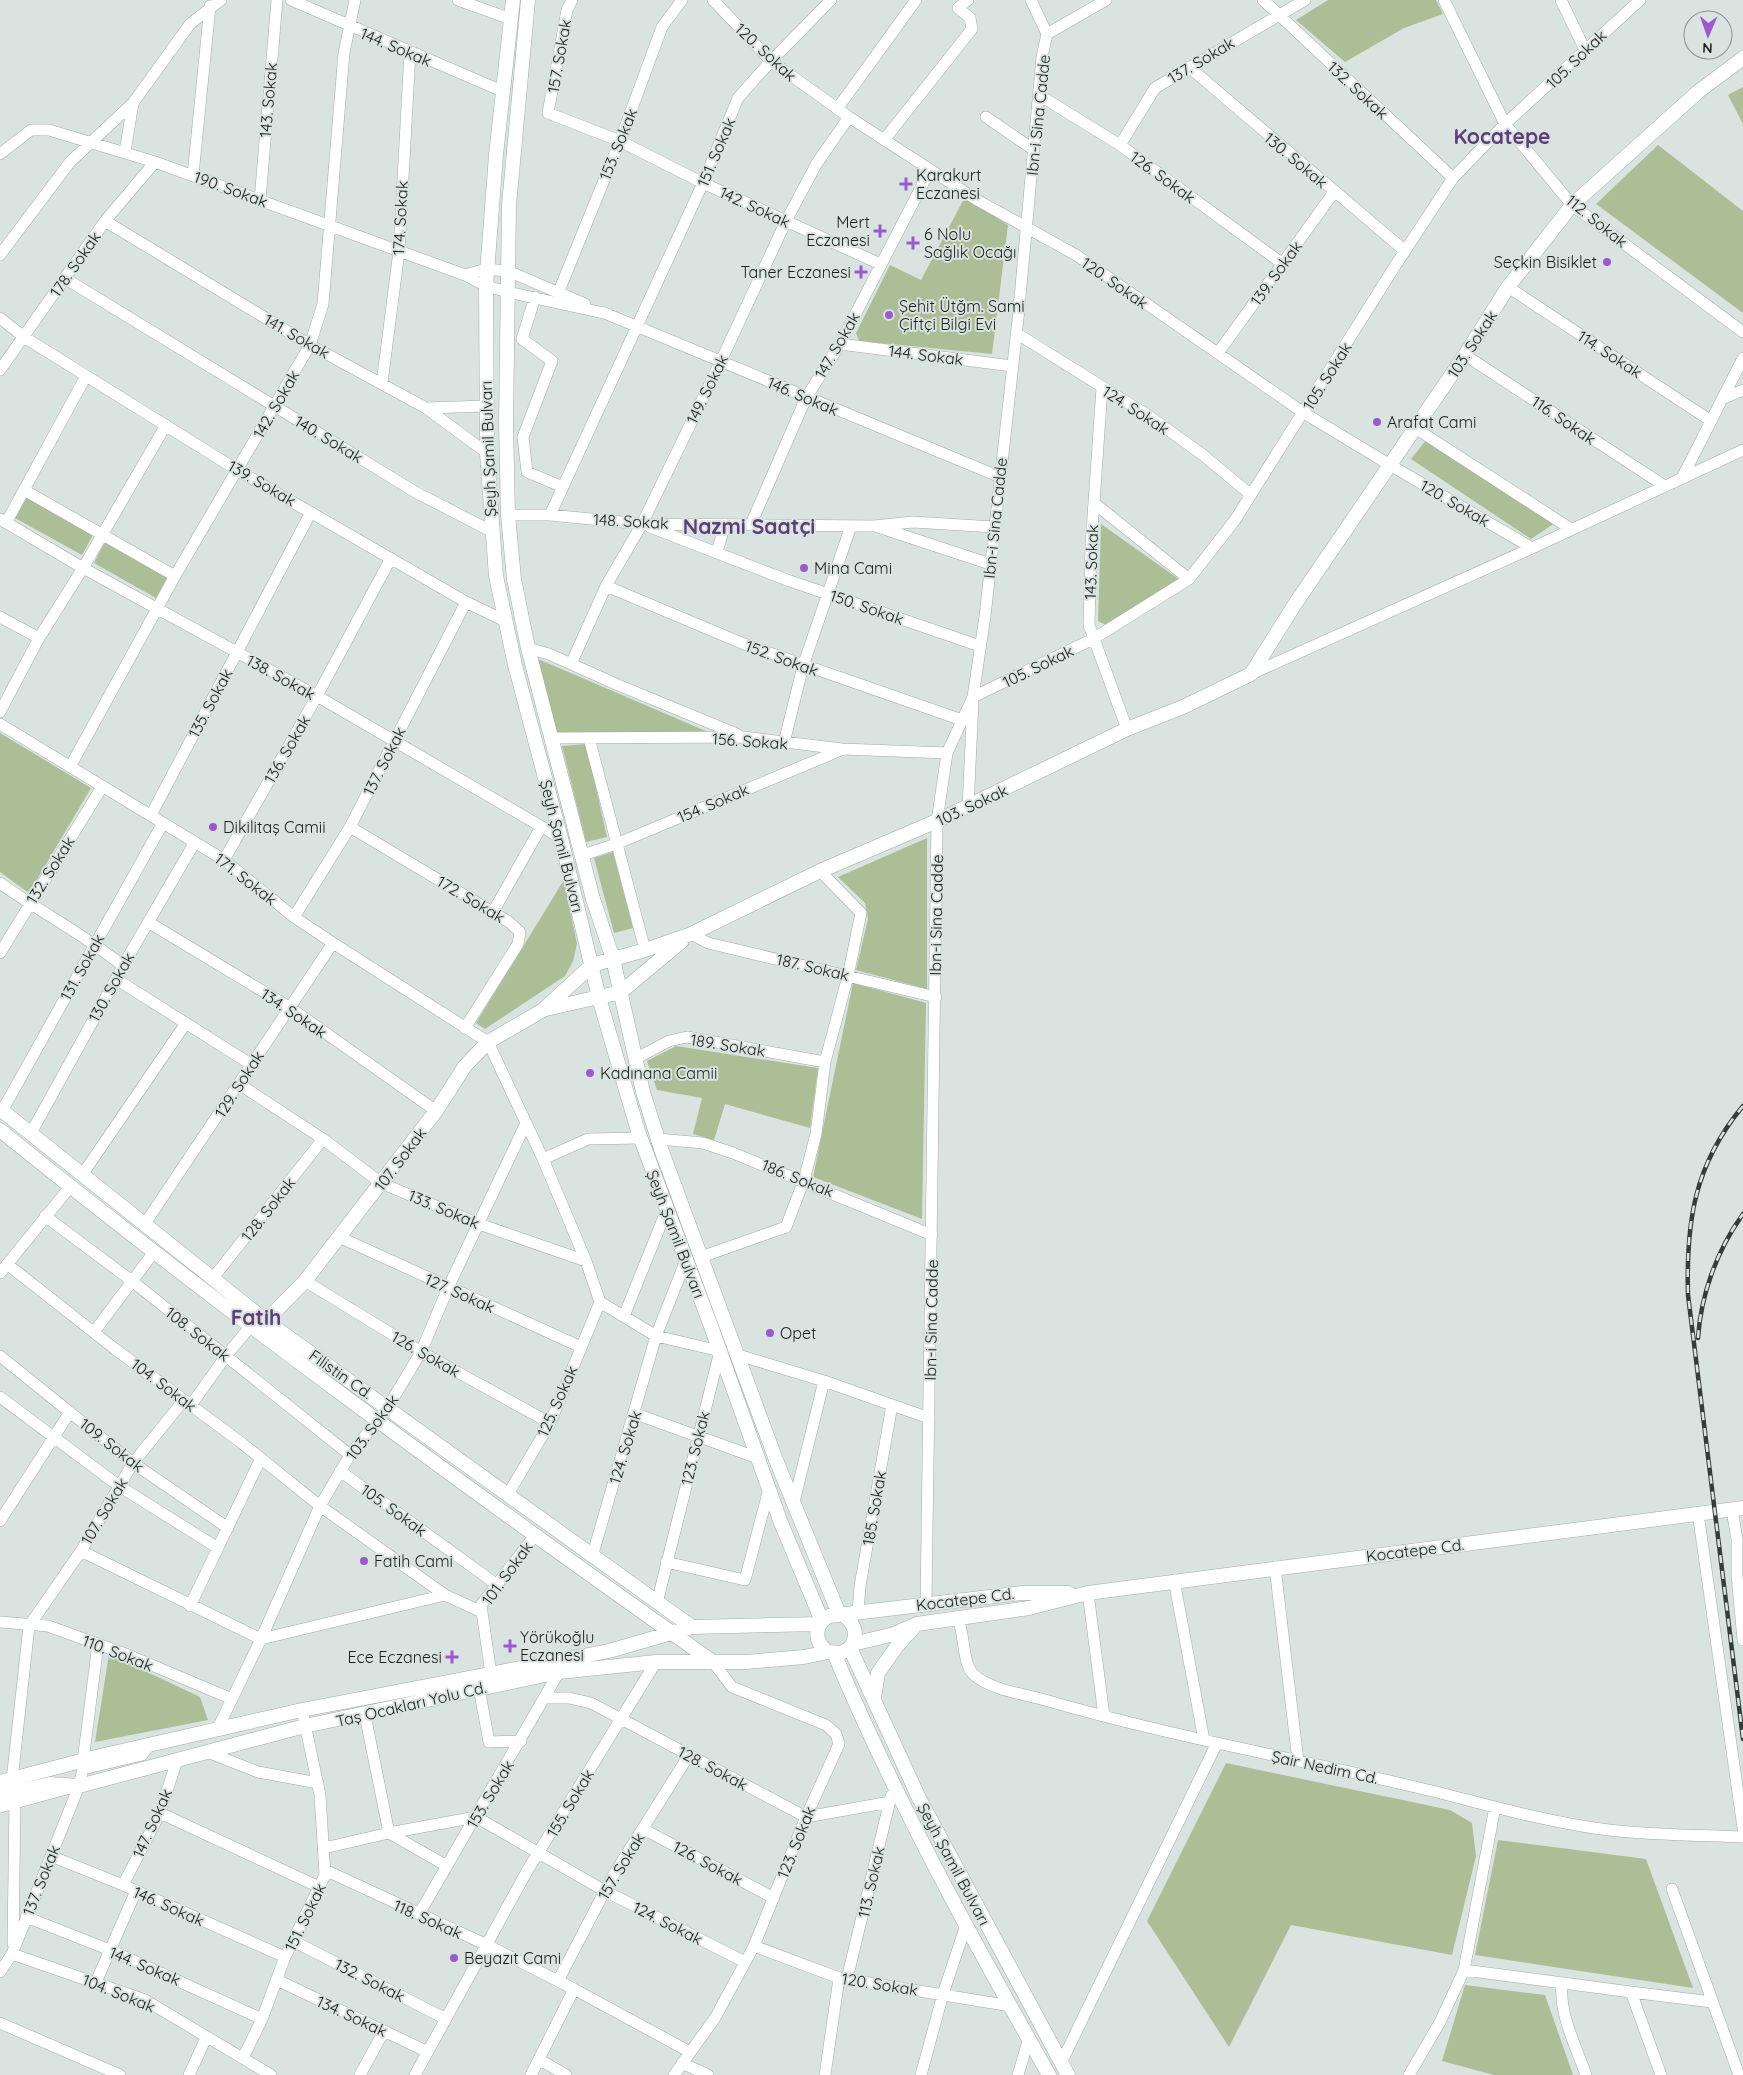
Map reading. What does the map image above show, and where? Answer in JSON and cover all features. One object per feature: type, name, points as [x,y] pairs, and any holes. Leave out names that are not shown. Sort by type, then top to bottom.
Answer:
[{"type":"main road","name":"Şeyh Şamil Bulvarı","points":[[513,0],[502,91],[486,269],[486,406],[491,531],[496,576],[505,621],[561,838],[599,998],[640,1138],[820,1622],[817,1630],[819,1643],[831,1652],[868,1734],[966,1926],[1049,2075]]},
{"type":"main road","name":"Şeyh Şamil Bulvarı","points":[[528,0],[512,161],[508,271],[508,514],[514,579],[528,648],[553,738],[593,900],[613,959],[635,1059],[658,1139],[776,1460],[841,1615],[854,1628],[851,1646],[920,1798],[1065,2069]]},
{"type":"main road","name":"103. Sokak","points":[[592,965],[645,950],[691,934],[820,871],[938,821],[1127,729],[1183,707],[1251,674],[1295,604],[1465,355],[1508,287],[1572,205],[1699,91],[1743,58]]},
{"type":"main road","name":"103. Sokak","points":[[543,1010],[565,1003],[599,998],[621,992],[691,934]]},
{"type":"main road","points":[[543,1010],[592,965]]},
{"type":"main road","name":"107. Sokak","points":[[266,1321],[305,1281],[382,1183],[436,1111],[465,1066],[488,1042],[543,1010]]},
{"type":"main road","name":"Filistin Cd.","points":[[1,1110],[266,1321],[388,1407],[507,1496],[692,1627]]},
{"type":"main road","name":"Filistin Cd.","points":[[1,1133],[250,1327],[377,1422],[714,1662]]},
{"type":"main road","points":[[250,1327],[266,1321]]},
{"type":"main road","name":"Kocatepe Cd.","points":[[851,1646],[894,1634],[917,1624],[1029,1608],[1088,1593],[1174,1580],[1737,1509]]},
{"type":"main road","name":"Kocatepe Cd.","points":[[841,1615],[1022,1592],[1088,1593]]},
{"type":"main road","points":[[820,1622],[829,1616],[841,1615]]},
{"type":"main road","name":"Taş Ocakları Yolu Cd.","points":[[6,1781],[149,1745],[302,1710],[609,1651],[670,1631],[692,1627],[820,1622]]},
{"type":"main road","points":[[874,1698],[878,1673],[897,1646],[917,1624]]},
{"type":"main road","points":[[831,1652],[851,1646]]},
{"type":"main road","name":"Taş Ocakları Yolu Cd.","points":[[0,1796],[50,1784],[79,1786],[305,1726],[365,1715],[478,1688],[559,1672],[656,1662],[755,1661],[804,1657],[831,1652]]},
{"type":"street","points":[[0,255],[70,162],[133,103],[190,24],[210,6],[221,0]]},
{"type":"street","name":"143. Sokak","points":[[260,200],[276,0]]},
{"type":"street","name":"144. Sokak","points":[[291,0],[502,91]]},
{"type":"street","name":"142. Sokak","points":[[70,767],[175,576],[310,345],[323,304],[348,26],[354,0]]},
{"type":"street","points":[[458,0],[511,19]]},
{"type":"street","name":"157. Sokak","points":[[548,114],[567,10],[572,0]]},
{"type":"street","name":"153. Sokak","points":[[559,292],[620,141],[662,27],[682,0]]},
{"type":"street","name":"120. Sokak","points":[[712,0],[771,61],[849,118],[930,170],[1076,256],[1304,413],[1532,548]]},
{"type":"street","points":[[837,109],[916,0]]},
{"type":"street","points":[[884,140],[972,29],[970,18],[948,0]]},
{"type":"street","points":[[958,8],[968,0]]},
{"type":"street","name":"Ibn-i Sina Cadde","points":[[926,1604],[938,821],[947,753],[973,697],[1000,477],[1027,228],[1039,95],[1047,34],[1031,0]]},
{"type":"street","points":[[1047,34],[1106,0]]},
{"type":"street","name":"132. Sokak","points":[[1264,0],[1453,178]]},
{"type":"street","name":"137. Sokak","points":[[1120,145],[1155,88],[1306,0]]},
{"type":"street","name":"112. Sokak","points":[[1444,0],[1505,124],[1572,205],[1743,332]]},
{"type":"street","points":[[1562,0],[1585,50]]},
{"type":"street","name":"105. Sokak","points":[[973,697],[1093,639],[1189,579],[1235,520],[1453,178],[1505,124],[1640,0]]},
{"type":"street","name":"151. Sokak","points":[[550,515],[703,183],[738,98],[829,1]]},
{"type":"street","points":[[193,175],[210,6]]},
{"type":"street","name":"174. Sokak","points":[[382,383],[399,252],[410,52]]},
{"type":"street","name":"130. Sokak","points":[[1189,67],[1405,251]]},
{"type":"street","name":"126. Sokak","points":[[1039,95],[1120,145],[1283,264]]},
{"type":"street","points":[[125,152],[133,103]]},
{"type":"street","name":"142. Sokak","points":[[548,114],[620,141],[703,183],[880,264]]},
{"type":"street","points":[[986,117],[1034,150]]},
{"type":"street","name":"149. Sokak","points":[[571,664],[606,586],[642,524],[786,221],[817,163],[849,118]]},
{"type":"street","name":"190. Sokak","points":[[0,154],[21,136],[38,129],[49,130],[89,144],[125,152],[193,175],[465,275],[486,286]]},
{"type":"street","name":"178. Sokak","points":[[0,370],[66,279],[105,221],[155,162]]},
{"type":"street","name":"147. Sokak","points":[[751,524],[806,398],[840,344],[930,170]]},
{"type":"street","name":"139. Sokak","points":[[1218,354],[1334,192]]},
{"type":"street","name":"141. Sokak","points":[[105,221],[310,345],[426,408],[487,453]]},
{"type":"street","points":[[465,275],[486,269]]},
{"type":"street","name":"146. Sokak","points":[[486,269],[508,271],[637,328],[1000,477]]},
{"type":"street","name":"140. Sokak","points":[[66,279],[274,407],[332,439],[417,493],[491,531]]},
{"type":"street","name":"146. Sokak","points":[[486,286],[608,314]]},
{"type":"street","name":"114. Sokak","points":[[1508,287],[1711,420]]},
{"type":"street","points":[[535,297],[522,339],[552,361],[523,437],[527,472],[563,487]]},
{"type":"street","name":"139. Sokak","points":[[0,318],[24,337],[238,470],[466,602],[505,621]]},
{"type":"street","name":"124. Sokak","points":[[1016,333],[1149,416],[1202,455],[1251,495]]},
{"type":"street","name":"144. Sokak","points":[[840,344],[1012,366]]},
{"type":"street","name":"116. Sokak","points":[[1465,355],[1663,485]]},
{"type":"street","points":[[1683,476],[1743,358]]},
{"type":"street","points":[[3,521],[24,490],[86,376]]},
{"type":"street","name":"143. Sokak","points":[[1102,388],[1094,503],[1089,625],[1127,729]]},
{"type":"street","points":[[1722,399],[1743,390]]},
{"type":"street","points":[[426,408],[486,406]]},
{"type":"street","points":[[0,712],[39,638],[84,568],[102,533],[166,425]]},
{"type":"street","points":[[1415,428],[1571,529]]},
{"type":"street","name":"103. Sokak","points":[[1251,674],[1532,548],[1663,485],[1743,450]]},
{"type":"street","points":[[24,490],[175,576]]},
{"type":"street","points":[[1094,503],[1189,579]]},
{"type":"street","name":"135. Sokak","points":[[151,815],[311,512]]},
{"type":"street","name":"148. Sokak","points":[[508,514],[550,515],[642,524],[874,526],[913,522],[994,527]]},
{"type":"street","name":"138. Sokak","points":[[3,521],[157,609],[317,696],[561,838]]},
{"type":"street","name":"150. Sokak","points":[[642,524],[829,594],[980,646]]},
{"type":"street","points":[[717,552],[725,524]]},
{"type":"street","points":[[784,743],[803,666],[851,526]]},
{"type":"street","points":[[874,526],[990,564]]},
{"type":"street","name":"136. Sokak","points":[[224,860],[317,696],[391,558]]},
{"type":"street","name":"152. Sokak","points":[[606,586],[744,644],[962,720]]},
{"type":"street","name":"137. Sokak","points":[[294,917],[350,827],[466,602]]},
{"type":"street","points":[[0,617],[39,638]]},
{"type":"street","points":[[528,648],[549,654],[744,737]]},
{"type":"street","points":[[968,807],[973,697]]},
{"type":"street","name":"171. Sokak","points":[[0,724],[224,860],[294,917],[488,1042]]},
{"type":"street","name":"156. Sokak","points":[[553,738],[744,737],[842,749],[947,753]]},
{"type":"street","points":[[589,738],[645,950]]},
{"type":"street","name":"154. Sokak","points":[[583,855],[616,844],[842,749]]},
{"type":"street","name":"132. Sokak","points":[[0,953],[102,787]]},
{"type":"street","name":"131. Sokak","points":[[1,1110],[163,823]]},
{"type":"street","name":"172. Sokak","points":[[350,827],[493,912],[520,932],[518,944],[465,1028]]},
{"type":"street","points":[[493,912],[541,827]]},
{"type":"street","name":"130. Sokak","points":[[31,1133],[123,966],[195,842]]},
{"type":"street","points":[[701,1257],[786,1228],[804,1180],[816,1134],[826,1062],[848,976],[861,912],[820,871]]},
{"type":"street","points":[[0,883],[29,904],[95,943],[123,966]]},
{"type":"street","name":"134. Sokak","points":[[148,922],[289,1007],[436,1111]]},
{"type":"street","name":"187. Sokak","points":[[691,934],[708,943],[936,997]]},
{"type":"street","name":"129. Sokak","points":[[144,1225],[333,943]]},
{"type":"street","points":[[116,979],[252,1064]]},
{"type":"street","points":[[82,1175],[186,1023]]},
{"type":"street","name":"189. Sokak","points":[[635,1059],[669,1041],[686,1037],[826,1062]]},
{"type":"street","points":[[488,1042],[543,1160],[586,1261],[600,1302],[656,1336],[720,1351]]},
{"type":"street","name":"133. Sokak","points":[[239,1084],[323,1139],[382,1183],[479,1224],[586,1261]]},
{"type":"street","name":"103. Sokak","points":[[217,1730],[261,1639],[320,1506],[350,1455],[388,1407],[421,1352],[448,1288],[526,1123]]},
{"type":"street","points":[[543,1160],[588,1139],[640,1138]]},
{"type":"street","name":"128. Sokak","points":[[213,1278],[323,1139]]},
{"type":"street","name":"186. Sokak","points":[[658,1139],[703,1143],[804,1180],[932,1235]]},
{"type":"street","points":[[3,1268],[70,1187]]},
{"type":"street","points":[[624,1316],[667,1209]]},
{"type":"street","name":"108. Sokak","points":[[45,1216],[132,1281],[350,1455]]},
{"type":"street","name":"127. Sokak","points":[[339,1237],[581,1347]]},
{"type":"street","points":[[94,1332],[154,1252]]},
{"type":"street","name":"124. Sokak","points":[[592,1557],[636,1414],[656,1336],[686,1260]]},
{"type":"street","name":"104. Sokak","points":[[3,1268],[94,1332],[261,1458],[320,1506],[445,1594],[482,1612]]},
{"type":"street","name":"126. Sokak","points":[[305,1281],[421,1352],[550,1423]]},
{"type":"street","name":"125. Sokak","points":[[507,1496],[550,1423],[600,1302]]},
{"type":"street","name":"107. Sokak","points":[[29,1626],[81,1551],[133,1463],[250,1327]]},
{"type":"street","name":"123. Sokak","points":[[657,1603],[720,1351]]},
{"type":"street","points":[[738,1356],[824,1381],[929,1418]]},
{"type":"street","name":"109. Sokak","points":[[1,1359],[133,1463],[228,1528]]},
{"type":"street","points":[[794,1502],[824,1381]]},
{"type":"street","points":[[0,1397],[119,1486],[218,1548]]},
{"type":"street","name":"185. Sokak","points":[[858,1612],[860,1586],[892,1405]]},
{"type":"street","points":[[0,1521],[70,1412]]},
{"type":"street","points":[[636,1414],[758,1458]]},
{"type":"street","points":[[190,1606],[261,1458]]},
{"type":"street","name":"105. Sokak","points":[[340,1471],[496,1584]]},
{"type":"street","points":[[666,1562],[745,1580],[769,1489]]},
{"type":"street","points":[[1737,1509],[1737,1575],[1743,1640]]},
{"type":"street","points":[[1698,1513],[1743,1828]]},
{"type":"street","name":"101. Sokak","points":[[491,1674],[481,1605],[536,1534]]},
{"type":"street","points":[[1737,1539],[1743,1554]]},
{"type":"street","points":[[81,1551],[190,1606],[261,1639],[445,1594]]},
{"type":"street","points":[[1275,1567],[1298,1761]]},
{"type":"street","points":[[1174,1580],[1204,1740]]},
{"type":"street","points":[[1088,1593],[1104,1716]]},
{"type":"street","name":"Şair Nedim Cd.","points":[[957,1617],[962,1626],[968,1664],[973,1673],[991,1684],[1104,1716],[1553,1821],[1595,1828],[1743,1837]]},
{"type":"street","name":"110. Sokak","points":[[0,1622],[29,1626],[48,1626],[98,1644],[232,1699]]},
{"type":"street","points":[[6,1781],[29,1626]]},
{"type":"street","points":[[83,1761],[98,1644]]},
{"type":"street","name":"155. Sokak","points":[[415,2075],[526,1871],[540,1852],[656,1662]]},
{"type":"street","name":"123. Sokak","points":[[674,2075],[715,2018],[754,1946],[806,1816],[839,1744],[836,1734],[826,1724],[732,1687],[714,1662]]},
{"type":"street","name":"153. Sokak","points":[[419,1914],[521,1741],[559,1672]]},
{"type":"street","points":[[478,1688],[489,1742],[521,1741]]},
{"type":"street","name":"128. Sokak","points":[[545,1698],[584,1701],[621,1718],[806,1816]]},
{"type":"street","name":"151. Sokak","points":[[243,2058],[262,2019],[285,1957],[326,1874],[318,1782],[302,1710]]},
{"type":"street","points":[[365,1715],[389,1833],[447,1866]]},
{"type":"street","points":[[1065,2069],[1217,1743]]},
{"type":"street","name":"137. Sokak","points":[[0,1972],[12,1954],[79,1786],[83,1769],[142,1755],[149,1745]]},
{"type":"street","points":[[207,1752],[258,1772],[318,1782]]},
{"type":"street","name":"157. Sokak","points":[[558,1980],[605,1891],[689,1755]]},
{"type":"street","name":"147. Sokak","points":[[123,1885],[160,1813],[177,1760]]},
{"type":"street","name":"113. Sokak","points":[[825,2075],[843,1979],[894,1785]]},
{"type":"street","points":[[0,1807],[79,1786]]},
{"type":"street","points":[[12,1954],[15,1802]]},
{"type":"street","points":[[806,1816],[890,1802]]},
{"type":"street","points":[[1410,2075],[1440,2022],[1464,1970],[1495,1807]]},
{"type":"street","points":[[160,1813],[319,1887]]},
{"type":"street","points":[[324,1848],[389,1833],[476,1817]]},
{"type":"street","name":"124. Sokak","points":[[476,1817],[605,1891],[745,1962]]},
{"type":"street","name":"126. Sokak","points":[[643,1829],[774,1898]]},
{"type":"street","name":"146. Sokak","points":[[51,1856],[123,1885],[285,1957]]},
{"type":"street","name":"118. Sokak","points":[[325,1870],[558,1980],[690,2052]]},
{"type":"street","points":[[1672,1889],[1739,2075]]},
{"type":"street","points":[[96,1982],[136,1891]]},
{"type":"street","name":"144. Sokak","points":[[26,1917],[110,1950],[262,2019]]},
{"type":"street","points":[[920,2075],[942,1994],[966,1926]]},
{"type":"street","name":"132. Sokak","points":[[293,1941],[446,2019]]},
{"type":"street","name":"120. Sokak","points":[[754,1946],[843,1979],[1011,2006]]},
{"type":"street","name":"104. Sokak","points":[[12,1954],[144,2000],[271,2075]]},
{"type":"street","points":[[1464,1970],[1712,2002]]},
{"type":"street","name":"134. Sokak","points":[[277,1980],[428,2052]]},
{"type":"street","points":[[1562,1983],[1561,1997],[1564,2015],[1586,2075]]},
{"type":"street","points":[[531,2075],[574,1989]]},
{"type":"street","points":[[1631,1992],[1661,2075]]},
{"type":"street","points":[[0,2023],[120,2075]]},
{"type":"street","points":[[360,2075],[384,2031]]},
{"type":"street","points":[[190,2075],[206,2038]]},
{"type":"street","points":[[1018,2075],[1029,2038]]},
{"type":"street","points":[[540,2060],[566,2075]]},
{"type":"street","points":[[682,2063],[708,2075]]},
{"type":"green space","points":[[1328,0],[1436,0],[1443,14],[1404,28],[1345,62],[1296,20]]},
{"type":"green space","points":[[1743,87],[1743,124],[1728,95]]},
{"type":"green space","points":[[1658,145],[1743,211],[1743,313],[1596,204]]},
{"type":"green space","points":[[965,197],[1008,225],[992,354],[859,341],[856,333],[890,265],[921,280]]},
{"type":"green space","points":[[1427,439],[1558,521],[1531,539],[1411,459]]},
{"type":"green space","points":[[27,497],[94,533],[82,555],[15,518]]},
{"type":"green space","points":[[1101,524],[1180,580],[1106,625],[1098,621]]},
{"type":"green space","points":[[105,542],[168,576],[156,598],[94,563]]},
{"type":"green space","points":[[538,659],[708,732],[556,732]]},
{"type":"green space","points":[[0,733],[91,788],[29,893],[0,872]]},
{"type":"green space","points":[[586,744],[607,837],[586,842],[562,746]]},
{"type":"green space","points":[[927,838],[927,989],[856,970],[868,919],[865,903],[838,877]]},
{"type":"green space","points":[[613,852],[633,928],[614,933],[594,858]]},
{"type":"green space","points":[[564,880],[577,944],[573,961],[565,976],[485,1029],[476,1023]]},
{"type":"green space","points":[[853,983],[926,1003],[922,1219],[813,1177]]},
{"type":"green space","points":[[676,1046],[818,1068],[810,1128],[725,1104],[714,1140],[693,1134],[702,1098],[657,1090],[647,1061]]},
{"type":"green space","points":[[109,1654],[200,1697],[208,1720],[95,1742]]},
{"type":"green space","points":[[1226,1763],[1450,1810],[1472,1823],[1476,1856],[1452,1955],[1291,1925],[1229,2047],[1147,1921]]},
{"type":"green space","points":[[1498,1840],[1646,1859],[1693,1988],[1475,1955]]},
{"type":"green space","points":[[1465,1985],[1545,1995],[1573,2075],[1494,2075],[1442,2061]]},
{"type":"railway","points":[[1743,1106],[1726,1128],[1713,1150],[1696,1195],[1689,1243],[1688,1268],[1688,1295],[1743,1739]]},
{"type":"railway","points":[[1698,1338],[1703,1305],[1712,1273],[1725,1242],[1743,1214]]},
{"type":"place","name":"Karakurt Eczanesi","points":[[906,184]]},
{"type":"place","name":"Mert Eczanesi","points":[[880,231]]},
{"type":"place","name":"6 Nolu Sağlık Ocağı","points":[[913,243]]},
{"type":"place","name":"Seçkin Bisiklet","points":[[1607,262]]},
{"type":"place","name":"Taner Eczanesi","points":[[861,272]]},
{"type":"place","name":"Şehit Ütğm. Sami Çiftçi Bilgi Evi","points":[[889,315]]},
{"type":"place","name":"Arafat Cami","points":[[1377,422]]},
{"type":"place","name":"Mina Cami","points":[[804,568]]},
{"type":"place","name":"Dikilitaş Camii","points":[[213,827]]},
{"type":"place","name":"Kadınana Camii","points":[[590,1073]]},
{"type":"place","name":"Opet","points":[[770,1333]]},
{"type":"place","name":"Fatih Cami","points":[[364,1561]]},
{"type":"place","name":"Yörükoğlu Eczanesi","points":[[510,1646]]},
{"type":"place","name":"Ece Eczanesi","points":[[452,1657]]},
{"type":"place","name":"Beyazıt Cami","points":[[454,1958]]},
{"type":"district","name":"Kocatepe","points":[[1502,137]]},
{"type":"district","name":"Nazmi Saatçi","points":[[749,527]]},
{"type":"district","name":"Fatih","points":[[256,1318]]}]
